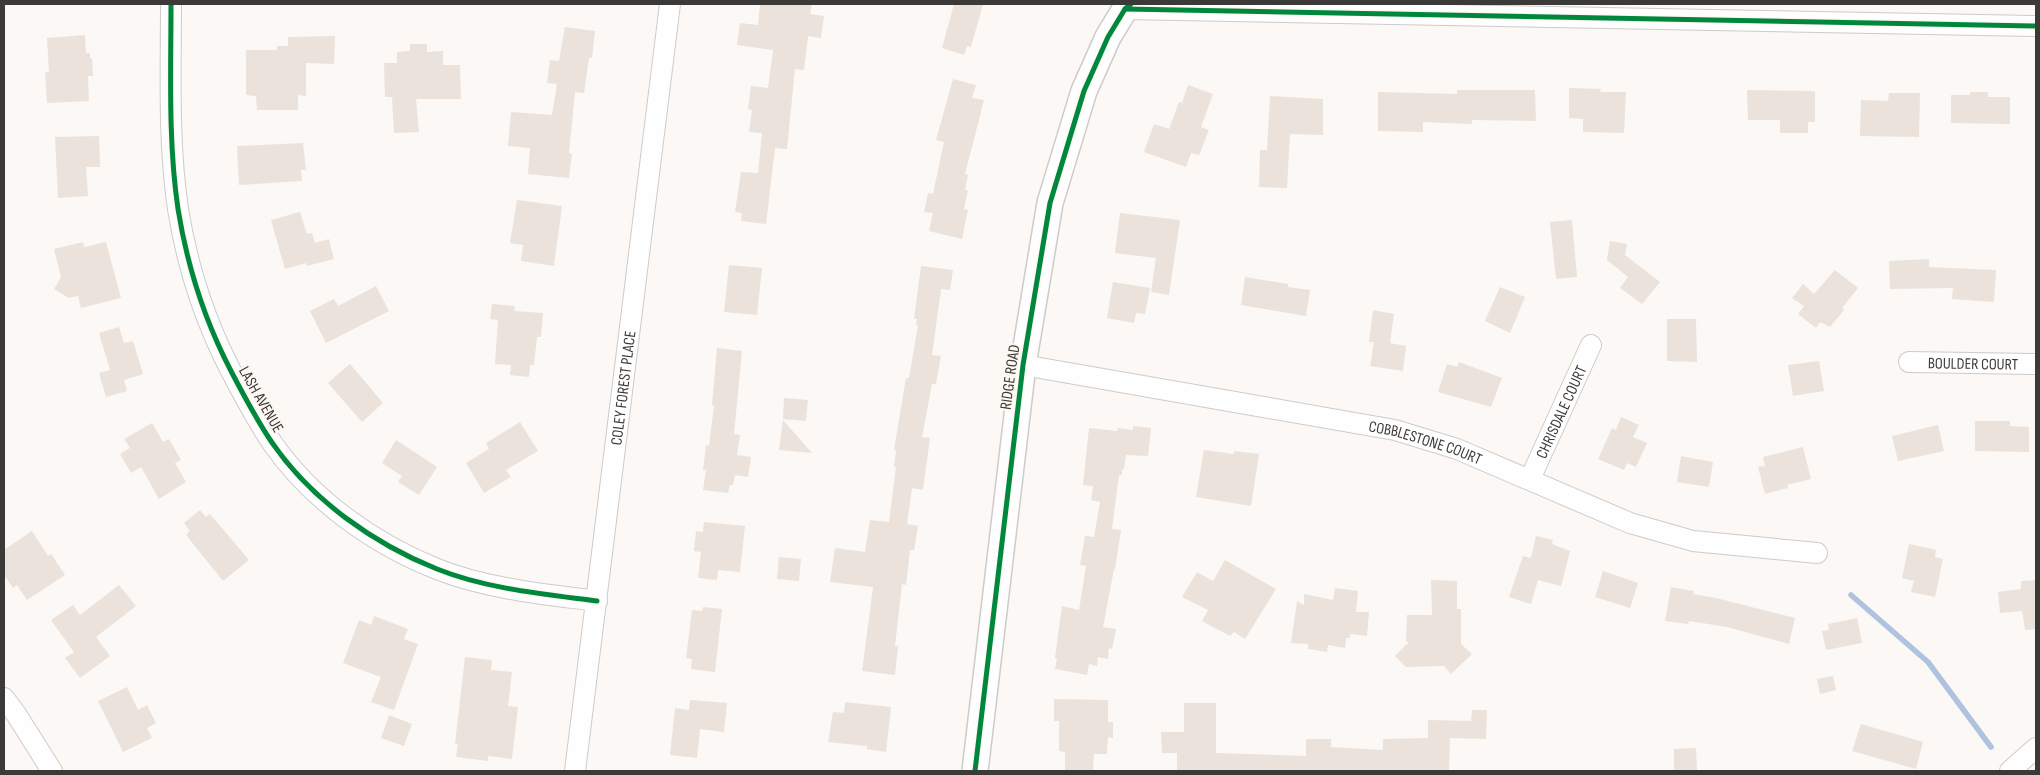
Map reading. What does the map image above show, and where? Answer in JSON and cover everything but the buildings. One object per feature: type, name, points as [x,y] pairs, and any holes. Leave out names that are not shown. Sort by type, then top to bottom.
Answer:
[{"type":"street","name":"LASH AVENUE","points":[[171,4],[172,128],[178,210],[206,317],[221,352],[256,417],[274,445],[305,482],[330,505],[360,528],[407,555],[438,569],[468,579],[507,588],[597,601]]},
{"type":"street","name":"COLEY FOREST PLACE","points":[[575,771],[670,4]]},
{"type":"street","points":[[1128,6],[2036,26]]},
{"type":"street","name":"RIDGE ROAD","points":[[975,771],[1023,365],[1050,203],[1084,91],[1108,37],[1128,6]]},
{"type":"street","name":"CHRISDALE COURT","points":[[1530,479],[1591,345]]},
{"type":"street","name":"BOULDER COURT","points":[[1908,362],[2036,364]]},
{"type":"street","name":"COBBLESTONE COURT","points":[[1023,365],[1395,430],[1457,449],[1630,523],[1656,532],[1693,541],[1817,554]]},
{"type":"street","points":[[4,698],[52,771]]},
{"type":"street","points":[[2010,771],[2036,748]]},
{"type":"waterway","points":[[1851,595],[1928,662],[1991,747]]},
{"type":"cycle path","points":[[171,4],[173,158],[178,209],[186,251],[205,313],[222,352],[251,408],[273,444],[306,484],[325,502],[368,533],[413,559],[456,576],[496,586],[597,601]]},
{"type":"cycle path","points":[[975,771],[1023,365],[1050,203],[1084,91],[1108,37],[1125,9],[1131,4]]},
{"type":"cycle path","points":[[1125,9],[2036,26]]}]
